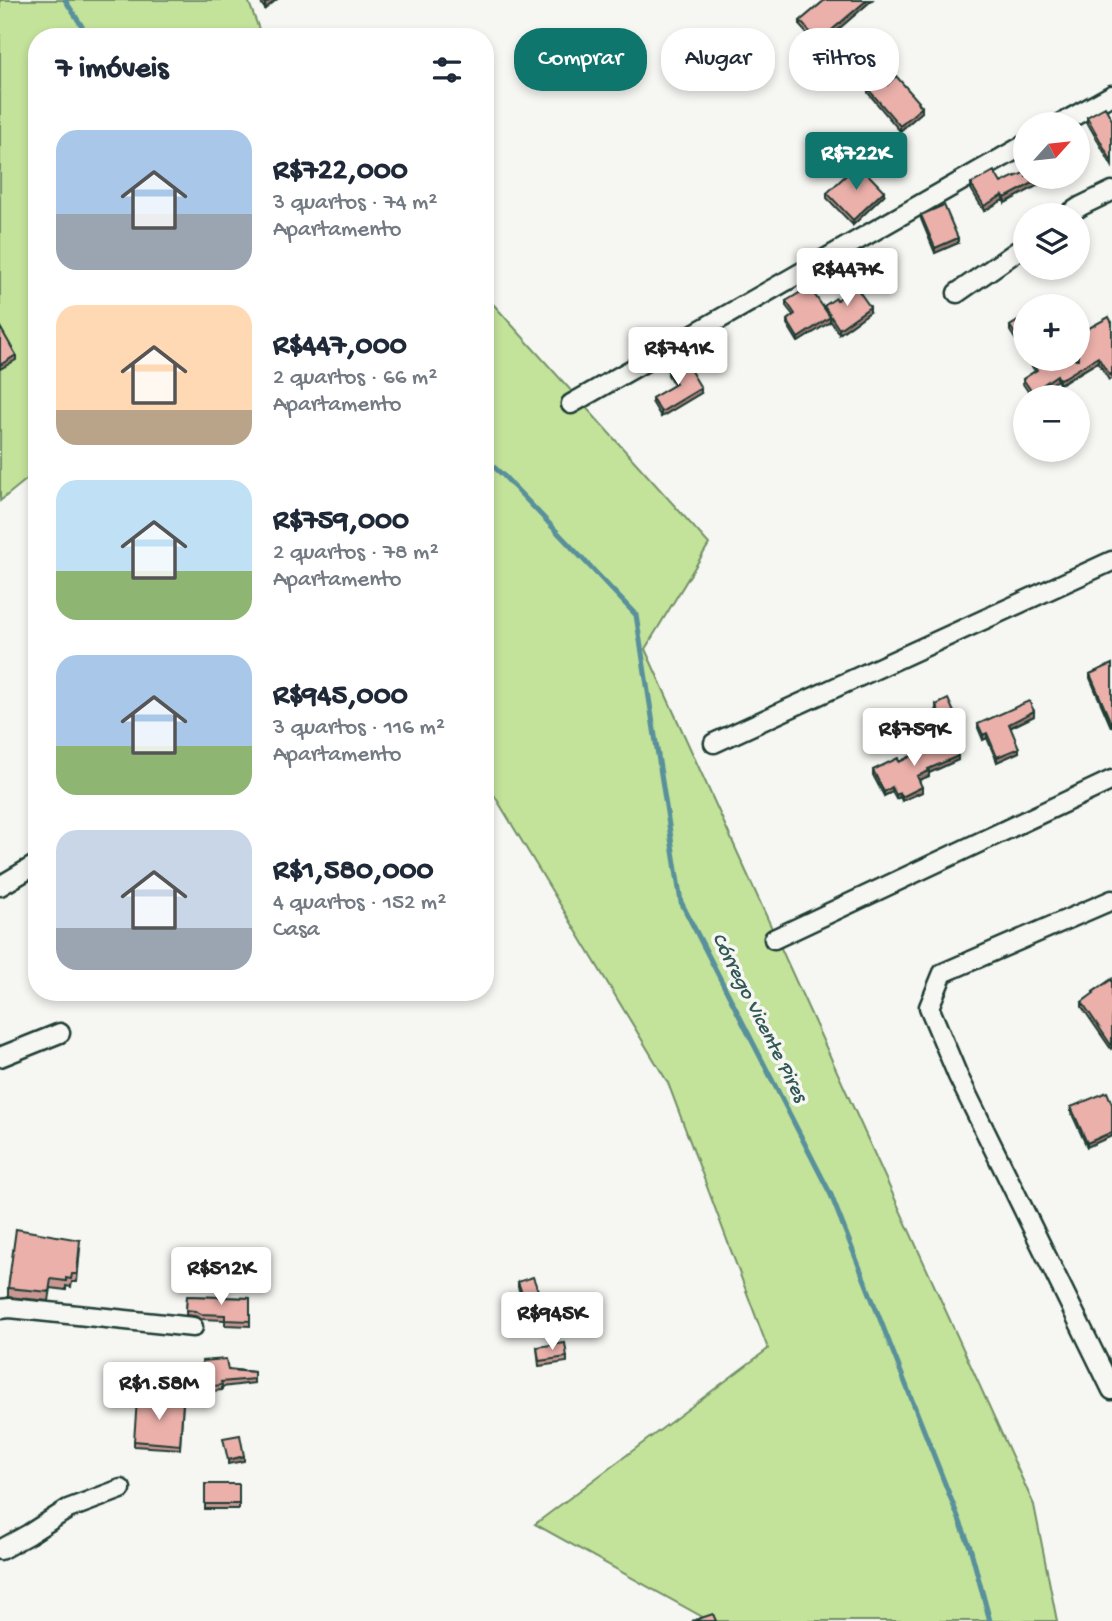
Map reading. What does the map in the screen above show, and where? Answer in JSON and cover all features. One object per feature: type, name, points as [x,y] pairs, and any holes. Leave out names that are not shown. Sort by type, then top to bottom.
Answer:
[{"type":"street","points":[[1082,112],[1112,95]]},
{"type":"street","points":[[571,404],[1013,151]]},
{"type":"street","points":[[1087,203],[1112,191]]},
{"type":"street","points":[[957,293],[1013,254]]},
{"type":"street","points":[[714,743],[1112,561]]},
{"type":"street","points":[[774,939],[1112,780]]},
{"type":"street","points":[[0,886],[28,869]]},
{"type":"street","points":[[1112,900],[943,973],[929,1007],[958,1076],[1112,1391]]},
{"type":"street","points":[[0,1057],[60,1033]]},
{"type":"street","points":[[0,1309],[193,1327]]},
{"type":"street","points":[[0,1550],[68,1509],[121,1489]]},
{"type":"green space","points":[[0,0],[248,0],[259,28],[28,28],[28,478],[0,501]]},
{"type":"green space","points":[[494,305],[709,544],[645,649],[1034,1505],[1057,1621],[710,1621],[535,1524],[768,1349],[668,1083],[494,795]]},
{"type":"building","points":[[825,0],[867,0],[834,28],[806,28],[800,21]]},
{"type":"building","points":[[899,79],[922,107],[900,126],[870,91],[899,91]]},
{"type":"building","points":[[1105,107],[1112,120],[1112,162],[1090,122],[1090,115]]},
{"type":"building","points":[[858,164],[884,191],[853,220],[827,193]]},
{"type":"building","points":[[994,171],[1001,183],[1013,177],[1013,189],[1022,189],[1005,198],[1003,195],[984,206],[971,184]]},
{"type":"building","points":[[944,205],[958,238],[935,248],[921,215]]},
{"type":"building","points":[[856,287],[870,307],[839,329],[824,306]]},
{"type":"building","points":[[806,289],[808,293],[812,291],[830,317],[798,338],[787,320],[795,314],[786,301]]},
{"type":"building","points":[[1109,317],[1112,323],[1112,373],[1109,375],[1098,357],[1090,362],[1090,327]]},
{"type":"building","points":[[0,327],[16,355],[0,365]]},
{"type":"building","points":[[685,361],[701,388],[661,412],[652,398],[676,384],[668,371]]},
{"type":"building","points":[[1035,371],[1075,371],[1059,379],[1057,375],[1042,385],[1027,385],[1023,379]]},
{"type":"building","points":[[1112,664],[1112,722],[1111,723],[1090,674]]},
{"type":"building","points":[[948,699],[962,730],[950,736],[936,705]]},
{"type":"building","points":[[1029,701],[1034,711],[1009,724],[1019,748],[997,757],[987,733],[983,735],[978,724]]},
{"type":"building","points":[[949,736],[958,756],[917,776],[922,787],[902,797],[900,793],[896,795],[892,787],[884,792],[873,770],[898,758],[899,762]]},
{"type":"building","points":[[1112,979],[1112,1044],[1111,1045],[1082,1002]]},
{"type":"building","points":[[1107,1092],[1112,1104],[1112,1132],[1087,1143],[1071,1107]]},
{"type":"building","points":[[16,1229],[80,1240],[77,1274],[72,1274],[71,1279],[66,1278],[66,1281],[51,1279],[49,1292],[8,1288]]},
{"type":"building","points":[[533,1277],[546,1312],[531,1317],[518,1282]]},
{"type":"building","points":[[187,1296],[250,1298],[250,1321],[225,1320],[225,1315],[186,1310]]},
{"type":"building","points":[[565,1343],[567,1357],[539,1361],[537,1347]]},
{"type":"building","points":[[226,1359],[228,1370],[254,1372],[254,1379],[221,1382],[222,1385],[204,1387],[202,1361]]},
{"type":"building","points":[[137,1399],[183,1402],[180,1445],[134,1441]]},
{"type":"building","points":[[240,1435],[244,1456],[228,1460],[223,1438]]},
{"type":"building","points":[[205,1484],[239,1484],[239,1504],[205,1504]]},
{"type":"building","points":[[713,1614],[716,1621],[692,1621]]},
{"type":"waterway","name":"Córrego Vicente Pires","points":[[65,0],[83,28]]},
{"type":"waterway","name":"Córrego Vicente Pires","points":[[494,467],[636,615],[681,902],[831,1195],[970,1547],[990,1621]]}]
